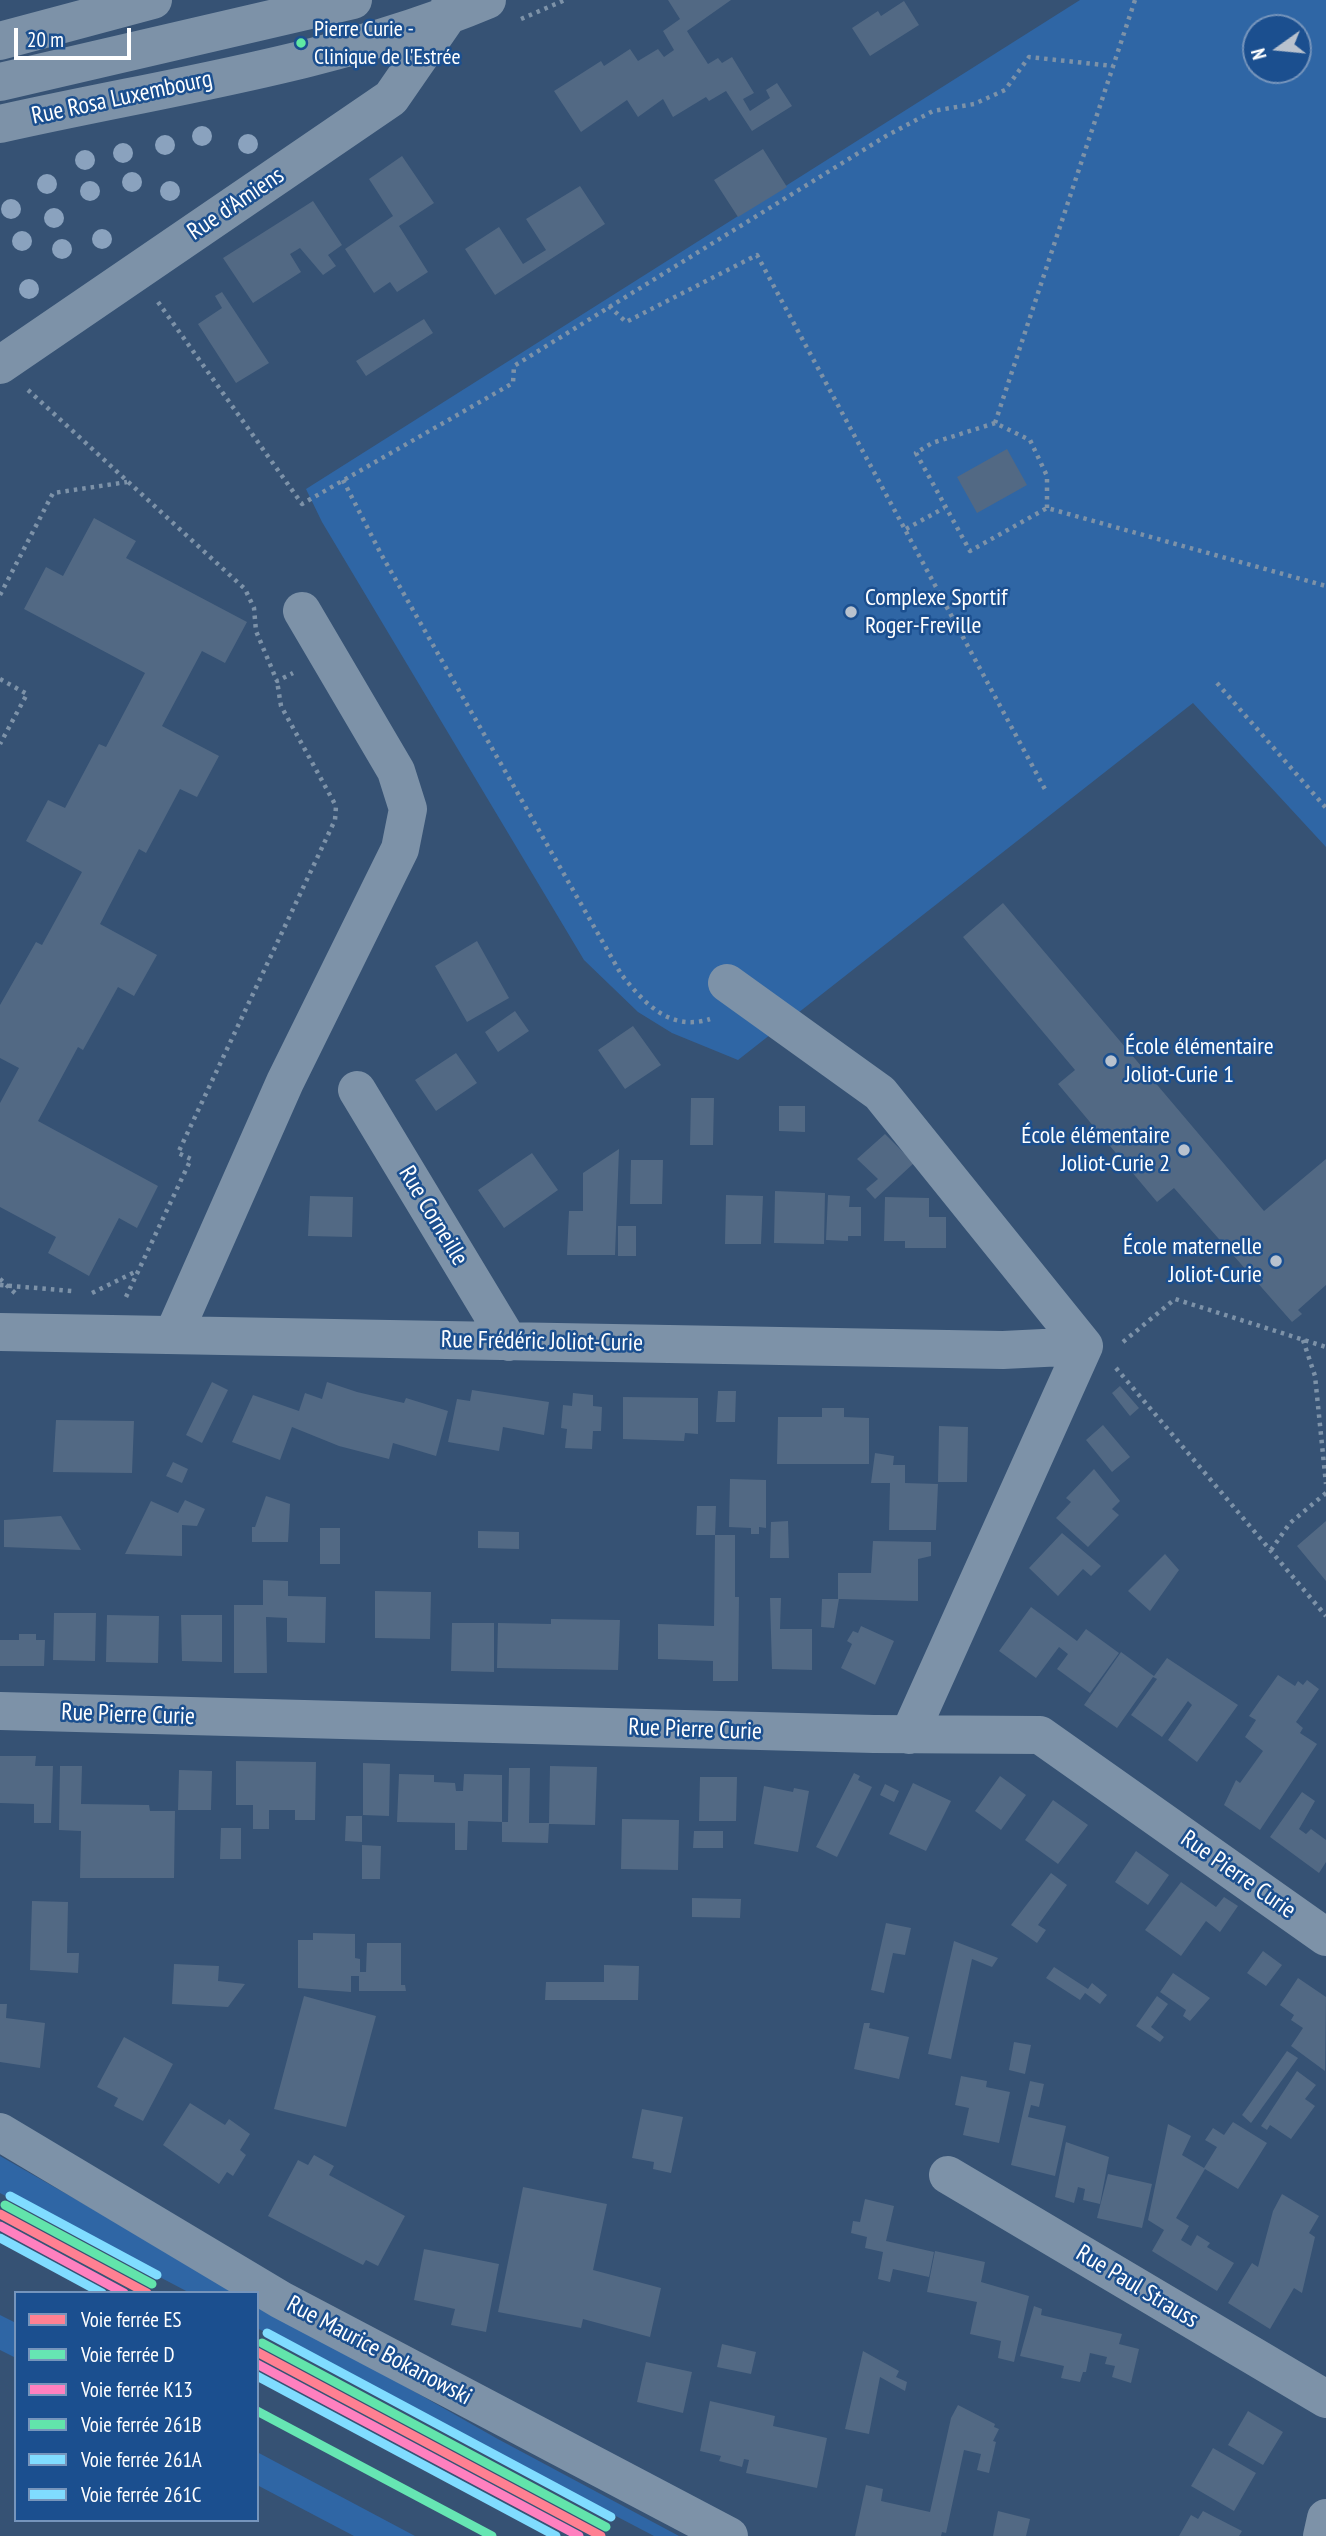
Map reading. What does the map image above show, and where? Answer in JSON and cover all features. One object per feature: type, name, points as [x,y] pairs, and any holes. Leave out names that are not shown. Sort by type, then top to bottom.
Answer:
[{"type":"street","points":[[0,41],[153,0]]},
{"type":"street","points":[[0,82],[353,0]]},
{"type":"street","points":[[449,8],[487,0]]},
{"type":"street","name":"Rue Rosa Luxembourg","points":[[0,124],[355,48],[449,8]]},
{"type":"street","name":"Rue d'Amiens","points":[[13,376],[391,98],[449,8]]},
{"type":"street","points":[[174,1333],[285,1082],[400,849],[408,809],[396,771],[302,611]]},
{"type":"street","points":[[740,993],[880,1093],[1095,1352],[909,1735]]},
{"type":"street","name":"Rue Corneille","points":[[357,1090],[509,1342]]},
{"type":"street","name":"Rue Frédéric Joliot-Curie","points":[[0,1332],[174,1333],[1095,1352]]},
{"type":"street","name":"Rue Pierre Curie","points":[[0,1711],[909,1735],[1040,1735],[1326,1937]]},
{"type":"street","name":"Rue Maurice Bokanowski","points":[[0,2132],[281,2300],[729,2536]]},
{"type":"street","name":"Rue Paul Strauss","points":[[948,2175],[1326,2399]]},
{"type":"street","points":[[1322,2536],[1326,2518]]},
{"type":"path","points":[[995,423],[1135,0]]},
{"type":"path","points":[[153,295],[302,504],[513,383],[514,366],[886,136],[933,111],[974,104],[1004,90],[1029,57],[1113,66]]},
{"type":"path","points":[[609,306],[626,322],[757,255],[1048,793]]},
{"type":"path","points":[[13,376],[245,589],[254,608],[256,631],[277,681],[281,706],[336,806],[335,820],[178,1153],[191,1158],[110,1333]]},
{"type":"path","points":[[1046,508],[1047,476],[1030,440],[995,423],[932,443],[916,453],[970,551],[1046,508],[1326,586]]},
{"type":"path","points":[[343,480],[381,554],[608,950],[644,1003],[665,1017],[701,1022],[740,993]]},
{"type":"path","points":[[0,595],[53,493],[127,482]]},
{"type":"path","points":[[906,529],[944,508]]},
{"type":"path","points":[[277,681],[328,656]]},
{"type":"path","points":[[0,679],[27,694],[0,744]]},
{"type":"path","points":[[1217,684],[1326,808]]},
{"type":"path","points":[[0,1285],[93,1293],[137,1271]]},
{"type":"path","points":[[1326,1347],[1175,1299],[1137,1327],[1095,1352],[1326,1616]]},
{"type":"path","points":[[1303,1339],[1315,1376],[1326,1484]]},
{"type":"path","points":[[1271,1550],[1290,1523],[1326,1493]]},
{"type":"shaded area","name":"Complexe Sportif Roger-Freville","points":[[1080,0],[1326,0],[1326,847],[1193,703],[738,1060],[672,1033],[638,1012],[584,960],[322,522],[306,489]]},
{"type":"shaded area","points":[[0,2156],[236,2291],[186,2291],[0,2193]]},
{"type":"shaded area","points":[[259,2303],[496,2438],[679,2536],[654,2536],[259,2329]]},
{"type":"shaded area","points":[[0,2315],[14,2322],[14,2357],[0,2350]]},
{"type":"shaded area","points":[[259,2453],[415,2536],[354,2536],[259,2486]]},
{"type":"building","points":[[668,0],[731,0],[687,31],[708,64],[718,58],[722,63],[732,57],[754,93],[743,99],[750,111],[770,98],[766,90],[777,83],[792,106],[752,131],[726,91],[709,101],[706,97],[673,117],[663,99],[638,117],[627,100],[581,132],[554,91],[601,61],[604,66],[630,49],[638,61],[658,49],[664,57],[674,50],[663,31],[680,19]]},
{"type":"building","points":[[904,1],[919,25],[870,56],[852,28],[878,11],[881,16]]},
{"type":"building","points":[[763,149],[787,187],[738,217],[714,180]]},
{"type":"building","points":[[402,156],[434,203],[399,226],[428,272],[397,292],[390,282],[374,293],[345,249],[393,216],[369,179]]},
{"type":"building","points":[[580,186],[605,224],[495,295],[465,249],[499,227],[523,264],[546,250],[526,219]]},
{"type":"building","points":[[313,201],[342,245],[328,255],[336,266],[323,275],[300,248],[290,254],[301,272],[253,303],[223,258]]},
{"type":"building","points":[[222,292],[269,363],[236,383],[198,324],[222,308],[215,296]]},
{"type":"building","points":[[424,319],[433,333],[366,376],[356,361]]},
{"type":"building","points":[[1007,449],[1027,485],[977,513],[957,477]]},
{"type":"building","points":[[94,518],[136,541],[126,558],[247,622],[225,663],[202,651],[162,726],[219,756],[197,797],[180,789],[146,853],[139,849],[100,924],[157,955],[134,996],[118,987],[83,1050],[78,1047],[38,1121],[158,1186],[137,1228],[119,1218],[89,1276],[48,1253],[56,1237],[0,1207],[0,1103],[19,1068],[0,1058],[0,1005],[36,942],[42,945],[82,872],[26,841],[48,800],[65,808],[99,744],[106,747],[145,673],[24,609],[46,567],[63,576]]},
{"type":"building","points":[[1003,903],[1264,1211],[1326,1159],[1326,1285],[1298,1310],[1302,1314],[1292,1322],[1174,1188],[1157,1202],[1058,1084],[1075,1070],[963,937]]},
{"type":"building","points":[[477,941],[509,998],[467,1022],[435,966]]},
{"type":"building","points":[[515,1011],[529,1031],[498,1052],[485,1032]]},
{"type":"building","points":[[633,1026],[661,1065],[625,1089],[598,1050]]},
{"type":"building","points":[[456,1053],[477,1083],[436,1111],[415,1080]]},
{"type":"building","points":[[691,1098],[714,1098],[713,1145],[690,1145]]},
{"type":"building","points":[[779,1106],[805,1106],[805,1132],[779,1131]]},
{"type":"building","points":[[885,1134],[914,1163],[875,1199],[866,1189],[878,1179],[857,1159]]},
{"type":"building","points":[[619,1149],[615,1255],[567,1255],[569,1211],[583,1211],[583,1173]]},
{"type":"building","points":[[532,1153],[558,1190],[504,1228],[478,1190]]},
{"type":"building","points":[[631,1160],[663,1160],[662,1204],[630,1204]]},
{"type":"building","points":[[775,1191],[825,1193],[824,1244],[774,1243]]},
{"type":"building","points":[[726,1195],[763,1196],[761,1244],[725,1244]]},
{"type":"building","points":[[828,1195],[850,1196],[849,1207],[861,1207],[861,1236],[848,1236],[848,1241],[826,1240]]},
{"type":"building","points":[[310,1196],[353,1197],[352,1237],[308,1236]]},
{"type":"building","points":[[885,1197],[929,1198],[929,1217],[946,1217],[946,1248],[905,1248],[905,1241],[884,1241]]},
{"type":"building","points":[[618,1226],[636,1226],[636,1256],[618,1256]]},
{"type":"building","points":[[212,1382],[228,1390],[202,1443],[186,1435]]},
{"type":"building","points":[[327,1382],[404,1403],[406,1398],[448,1411],[436,1456],[393,1443],[389,1459],[339,1446],[292,1427],[280,1460],[232,1442],[253,1395],[299,1411],[305,1393],[322,1399]]},
{"type":"building","points":[[1120,1386],[1139,1408],[1130,1416],[1112,1393]]},
{"type":"building","points":[[472,1390],[549,1402],[544,1435],[503,1427],[499,1451],[448,1442],[457,1399],[470,1401]]},
{"type":"building","points":[[718,1391],[736,1391],[735,1422],[716,1422]]},
{"type":"building","points":[[573,1393],[593,1395],[593,1406],[602,1407],[601,1431],[593,1431],[592,1449],[565,1448],[567,1429],[561,1428],[563,1405],[572,1406]]},
{"type":"building","points":[[623,1397],[698,1398],[698,1434],[685,1433],[684,1441],[623,1439]]},
{"type":"building","points":[[822,1408],[844,1408],[844,1417],[869,1418],[869,1464],[777,1464],[778,1417],[822,1417]]},
{"type":"building","points":[[56,1420],[134,1421],[132,1473],[53,1472]]},
{"type":"building","points":[[1103,1425],[1130,1457],[1112,1472],[1086,1440]]},
{"type":"building","points":[[939,1426],[968,1427],[967,1482],[938,1482]]},
{"type":"building","points":[[875,1453],[894,1456],[893,1465],[905,1465],[905,1483],[938,1484],[936,1530],[889,1530],[890,1483],[871,1483]]},
{"type":"building","points":[[173,1462],[188,1469],[182,1483],[166,1476]]},
{"type":"building","points":[[1094,1469],[1120,1501],[1112,1509],[1119,1515],[1088,1547],[1056,1518],[1071,1502],[1066,1498]]},
{"type":"building","points":[[730,1479],[766,1480],[766,1528],[759,1527],[759,1534],[751,1534],[751,1528],[729,1527]]},
{"type":"building","points":[[266,1496],[290,1504],[288,1542],[252,1542],[252,1527],[255,1527]]},
{"type":"building","points":[[185,1500],[205,1509],[197,1526],[182,1525],[182,1556],[125,1554],[151,1501],[178,1513]]},
{"type":"building","points":[[697,1506],[716,1506],[715,1535],[696,1535]]},
{"type":"building","points":[[61,1516],[81,1550],[4,1547],[4,1520]]},
{"type":"building","points":[[788,1521],[789,1558],[770,1558],[771,1522]]},
{"type":"building","points":[[1326,1521],[1326,1581],[1297,1546]]},
{"type":"building","points":[[320,1528],[340,1528],[340,1564],[320,1564]]},
{"type":"building","points":[[478,1531],[519,1532],[519,1549],[478,1548]]},
{"type":"building","points":[[1062,1533],[1101,1566],[1091,1576],[1083,1569],[1058,1596],[1029,1568]]},
{"type":"building","points":[[715,1535],[735,1535],[735,1597],[739,1597],[738,1681],[713,1681],[713,1661],[658,1659],[658,1624],[714,1626]]},
{"type":"building","points":[[873,1541],[931,1542],[931,1556],[918,1559],[918,1601],[839,1599],[834,1628],[821,1627],[822,1599],[838,1599],[838,1573],[871,1573]]},
{"type":"building","points":[[1165,1554],[1179,1570],[1150,1611],[1128,1591]]},
{"type":"building","points":[[263,1580],[288,1581],[288,1596],[326,1597],[325,1643],[287,1642],[287,1618],[266,1617],[267,1673],[234,1673],[234,1605],[263,1605]]},
{"type":"building","points":[[375,1591],[431,1592],[430,1639],[375,1638]]},
{"type":"building","points":[[770,1598],[781,1598],[780,1629],[812,1629],[812,1670],[772,1669]]},
{"type":"building","points":[[1031,1607],[1077,1641],[1086,1629],[1119,1653],[1090,1693],[1057,1669],[1068,1654],[1059,1647],[1036,1678],[999,1651]]},
{"type":"building","points":[[54,1613],[96,1613],[95,1661],[53,1660]]},
{"type":"building","points":[[107,1615],[159,1616],[158,1663],[106,1662]]},
{"type":"building","points":[[181,1615],[222,1615],[222,1662],[182,1661]]},
{"type":"building","points":[[551,1619],[620,1620],[618,1670],[497,1668],[498,1623],[551,1624]]},
{"type":"building","points":[[452,1623],[494,1623],[494,1672],[451,1671]]},
{"type":"building","points":[[861,1626],[894,1641],[875,1685],[841,1668],[852,1644],[847,1641],[853,1631],[858,1633]]},
{"type":"building","points":[[19,1634],[36,1634],[36,1640],[45,1640],[44,1666],[0,1666],[0,1640],[19,1640]]},
{"type":"building","points":[[1121,1652],[1154,1676],[1167,1658],[1238,1705],[1197,1762],[1168,1740],[1192,1705],[1188,1701],[1162,1737],[1131,1715],[1157,1679],[1153,1677],[1117,1728],[1084,1705]]},
{"type":"building","points":[[1278,1675],[1295,1686],[1298,1681],[1303,1685],[1307,1680],[1319,1689],[1296,1722],[1303,1728],[1300,1733],[1317,1744],[1260,1830],[1224,1805],[1236,1780],[1240,1783],[1263,1751],[1245,1737],[1256,1720],[1249,1716]]},
{"type":"building","points":[[0,1756],[36,1756],[35,1766],[53,1766],[51,1823],[34,1823],[34,1804],[0,1803]]},
{"type":"building","points":[[236,1761],[316,1762],[315,1820],[295,1820],[295,1810],[269,1810],[269,1829],[253,1829],[253,1805],[236,1805]]},
{"type":"building","points":[[363,1763],[390,1764],[389,1816],[363,1815]]},
{"type":"building","points":[[60,1766],[82,1766],[81,1804],[149,1805],[150,1811],[175,1811],[174,1878],[80,1878],[81,1831],[59,1830]]},
{"type":"building","points":[[550,1766],[597,1767],[595,1825],[549,1824],[548,1843],[502,1842],[502,1822],[508,1822],[509,1768],[530,1768],[529,1823],[549,1823]]},
{"type":"building","points":[[179,1770],[212,1771],[211,1810],[178,1810]]},
{"type":"building","points":[[854,1773],[860,1776],[858,1780],[872,1787],[837,1857],[816,1847]]},
{"type":"building","points":[[399,1774],[434,1775],[434,1782],[455,1783],[456,1791],[463,1791],[464,1774],[502,1775],[502,1822],[468,1821],[467,1850],[455,1850],[455,1823],[397,1822]]},
{"type":"building","points":[[1000,1776],[1026,1795],[1001,1830],[975,1811]]},
{"type":"building","points":[[700,1777],[737,1777],[736,1821],[699,1821]]},
{"type":"building","points":[[913,1783],[951,1801],[926,1851],[889,1834]]},
{"type":"building","points":[[885,1784],[899,1791],[894,1802],[880,1795]]},
{"type":"building","points":[[764,1786],[793,1792],[794,1788],[809,1791],[798,1852],[754,1844]]},
{"type":"building","points":[[1302,1792],[1315,1801],[1299,1829],[1306,1834],[1311,1829],[1326,1840],[1326,1862],[1319,1873],[1270,1837]]},
{"type":"building","points":[[1053,1800],[1088,1825],[1058,1864],[1025,1840]]},
{"type":"building","points":[[346,1816],[362,1816],[362,1842],[345,1841]]},
{"type":"building","points":[[622,1819],[679,1820],[678,1870],[621,1869]]},
{"type":"building","points":[[221,1828],[241,1828],[241,1859],[220,1859]]},
{"type":"building","points":[[694,1831],[723,1831],[723,1848],[693,1848]]},
{"type":"building","points":[[362,1845],[381,1846],[380,1879],[362,1879]]},
{"type":"building","points":[[1136,1851],[1169,1875],[1148,1905],[1115,1882]]},
{"type":"building","points":[[1051,1873],[1067,1885],[1038,1925],[1046,1930],[1037,1943],[1011,1925]]},
{"type":"building","points":[[1181,1882],[1216,1907],[1224,1897],[1238,1906],[1220,1932],[1206,1921],[1181,1956],[1145,1930]]},
{"type":"building","points":[[692,1898],[741,1899],[740,1918],[692,1917]]},
{"type":"building","points":[[32,1901],[68,1902],[67,1953],[79,1953],[78,1973],[30,1970]]},
{"type":"building","points":[[886,1923],[911,1928],[905,1955],[893,1953],[884,1993],[871,1990]]},
{"type":"building","points":[[313,1933],[355,1934],[355,1958],[360,1959],[360,1972],[366,1972],[367,1943],[401,1943],[401,1985],[405,1985],[406,1991],[359,1991],[359,1976],[351,1976],[351,1992],[298,1988],[298,1940],[313,1940]]},
{"type":"building","points":[[954,1941],[998,1958],[992,1967],[972,1959],[951,2059],[928,2054]]},
{"type":"building","points":[[1263,1951],[1282,1965],[1266,1986],[1247,1973]]},
{"type":"building","points":[[174,1964],[219,1966],[218,1981],[245,1984],[228,2007],[172,2004]]},
{"type":"building","points":[[604,1965],[639,1966],[638,2000],[545,2000],[546,1982],[604,1982]]},
{"type":"building","points":[[1054,1967],[1088,1989],[1092,1983],[1107,1995],[1100,2004],[1085,1993],[1080,2000],[1046,1978]]},
{"type":"building","points":[[1173,1973],[1210,1998],[1190,2021],[1183,2016],[1186,2010],[1160,1992]]},
{"type":"building","points":[[1298,1978],[1326,1997],[1325,2071],[1291,2046],[1303,2028],[1291,2020],[1294,2015],[1280,2005]]},
{"type":"building","points":[[304,1996],[376,2016],[346,2127],[274,2109]]},
{"type":"building","points":[[1157,1996],[1168,2004],[1151,2027],[1164,2037],[1160,2042],[1136,2026]]},
{"type":"building","points":[[0,2004],[7,2004],[6,2018],[45,2023],[40,2068],[0,2062]]},
{"type":"building","points":[[864,2023],[870,2023],[869,2028],[909,2037],[899,2079],[854,2069]]},
{"type":"building","points":[[124,2037],[173,2064],[143,2121],[114,2106],[118,2098],[97,2087]]},
{"type":"building","points":[[1014,2042],[1031,2045],[1025,2074],[1009,2070]]},
{"type":"building","points":[[1287,2051],[1298,2058],[1251,2123],[1242,2115]]},
{"type":"building","points":[[1297,2071],[1316,2085],[1305,2099],[1315,2106],[1291,2139],[1270,2125],[1267,2130],[1261,2126]]},
{"type":"building","points":[[961,2076],[987,2081],[986,2087],[1010,2092],[999,2143],[963,2135],[969,2108],[955,2105]]},
{"type":"building","points":[[1030,2081],[1044,2084],[1039,2107],[1031,2105],[1028,2117],[1066,2126],[1055,2176],[1011,2165]]},
{"type":"building","points":[[190,2103],[225,2125],[229,2119],[250,2134],[240,2150],[246,2155],[233,2176],[227,2172],[219,2184],[163,2145]]},
{"type":"building","points":[[642,2109],[683,2117],[671,2173],[653,2169],[654,2162],[632,2158]]},
{"type":"building","points":[[1233,2122],[1267,2143],[1238,2189],[1205,2169],[1176,2218],[1189,2226],[1181,2240],[1191,2246],[1197,2235],[1210,2243],[1207,2247],[1234,2263],[1217,2291],[1152,2251],[1164,2230],[1148,2220],[1168,2124],[1191,2136],[1182,2155],[1204,2168],[1217,2147],[1205,2140],[1213,2128],[1224,2135]]},
{"type":"building","points":[[1066,2142],[1109,2157],[1100,2204],[1083,2200],[1085,2189],[1078,2187],[1074,2203],[1055,2197]]},
{"type":"building","points":[[314,2155],[334,2166],[329,2175],[405,2216],[378,2266],[366,2260],[363,2265],[268,2216],[298,2160],[308,2165]]},
{"type":"building","points":[[1108,2174],[1152,2184],[1142,2228],[1097,2218]]},
{"type":"building","points":[[523,2187],[607,2204],[593,2270],[661,2288],[650,2337],[583,2319],[581,2328],[498,2312]]},
{"type":"building","points":[[1282,2194],[1319,2216],[1309,2233],[1315,2237],[1302,2293],[1294,2288],[1270,2329],[1228,2303],[1252,2263],[1258,2267],[1273,2211]]},
{"type":"building","points":[[865,2199],[894,2206],[886,2241],[934,2252],[929,2277],[893,2269],[890,2282],[878,2279],[883,2252],[865,2248],[867,2237],[851,2233],[853,2221],[860,2222]]},
{"type":"building","points":[[424,2249],[499,2264],[486,2332],[451,2325],[455,2309],[414,2300]]},
{"type":"building","points":[[935,2251],[985,2262],[981,2282],[1029,2296],[1014,2362],[998,2358],[1001,2341],[970,2334],[977,2302],[927,2292]]},
{"type":"building","points":[[1034,2306],[1042,2309],[1041,2315],[1122,2334],[1119,2344],[1139,2349],[1131,2383],[1112,2377],[1115,2366],[1105,2364],[1107,2357],[1090,2353],[1086,2372],[1083,2372],[1080,2382],[1061,2378],[1064,2366],[1020,2356]]},
{"type":"building","points":[[722,2344],[756,2352],[751,2374],[717,2367]]},
{"type":"building","points":[[863,2351],[899,2371],[896,2377],[907,2382],[905,2391],[880,2377],[869,2434],[845,2429]]},
{"type":"building","points":[[646,2362],[692,2372],[683,2413],[637,2402]]},
{"type":"building","points":[[710,2401],[775,2416],[773,2426],[827,2438],[817,2488],[746,2473],[749,2460],[744,2459],[742,2467],[719,2461],[721,2456],[700,2451]]},
{"type":"building","points":[[958,2405],[995,2424],[994,2427],[999,2429],[993,2441],[996,2442],[989,2473],[977,2470],[981,2454],[964,2450],[946,2533],[942,2532],[941,2536],[855,2536],[866,2485],[883,2489],[881,2501],[930,2512],[951,2418]]},
{"type":"building","points":[[1248,2411],[1283,2432],[1263,2465],[1228,2445]]},
{"type":"building","points":[[1213,2448],[1256,2473],[1234,2511],[1191,2486]]},
{"type":"building","points":[[998,2511],[1030,2519],[1026,2536],[993,2536]]},
{"type":"building","points":[[1203,2511],[1242,2531],[1239,2536],[1179,2536],[1191,2515],[1198,2519]]},
{"type":"rail line","name":"261C","points":[[10,2196],[157,2275]]},
{"type":"rail line","name":"261B","points":[[5,2205],[152,2284]]},
{"type":"rail line","name":"ES","points":[[0,2214],[143,2291]]},
{"type":"rail line","name":"K13","points":[[0,2226],[120,2291]]},
{"type":"rail line","name":"261A","points":[[0,2238],[98,2291]]},
{"type":"rail line","name":"261C","points":[[267,2333],[611,2517]]},
{"type":"rail line","name":"261B","points":[[262,2343],[606,2527]]},
{"type":"rail line","name":"ES","points":[[259,2353],[601,2536]]},
{"type":"rail line","name":"K13","points":[[259,2365],[579,2536]]},
{"type":"rail line","name":"261A","points":[[259,2377],[556,2536]]},
{"type":"rail line","name":"D","points":[[259,2412],[492,2536]]},
{"type":"place","name":"Pierre Curie - Clinique de l'Estrée","points":[[301,43]]},
{"type":"place","name":"Complexe Sportif Roger-Freville","points":[[851,612]]},
{"type":"place","name":"École élémentaire Joliot-Curie 1","points":[[1111,1061]]},
{"type":"place","name":"École élémentaire Joliot-Curie 2","points":[[1184,1150]]},
{"type":"place","name":"École maternelle Joliot-Curie","points":[[1276,1261]]}]
